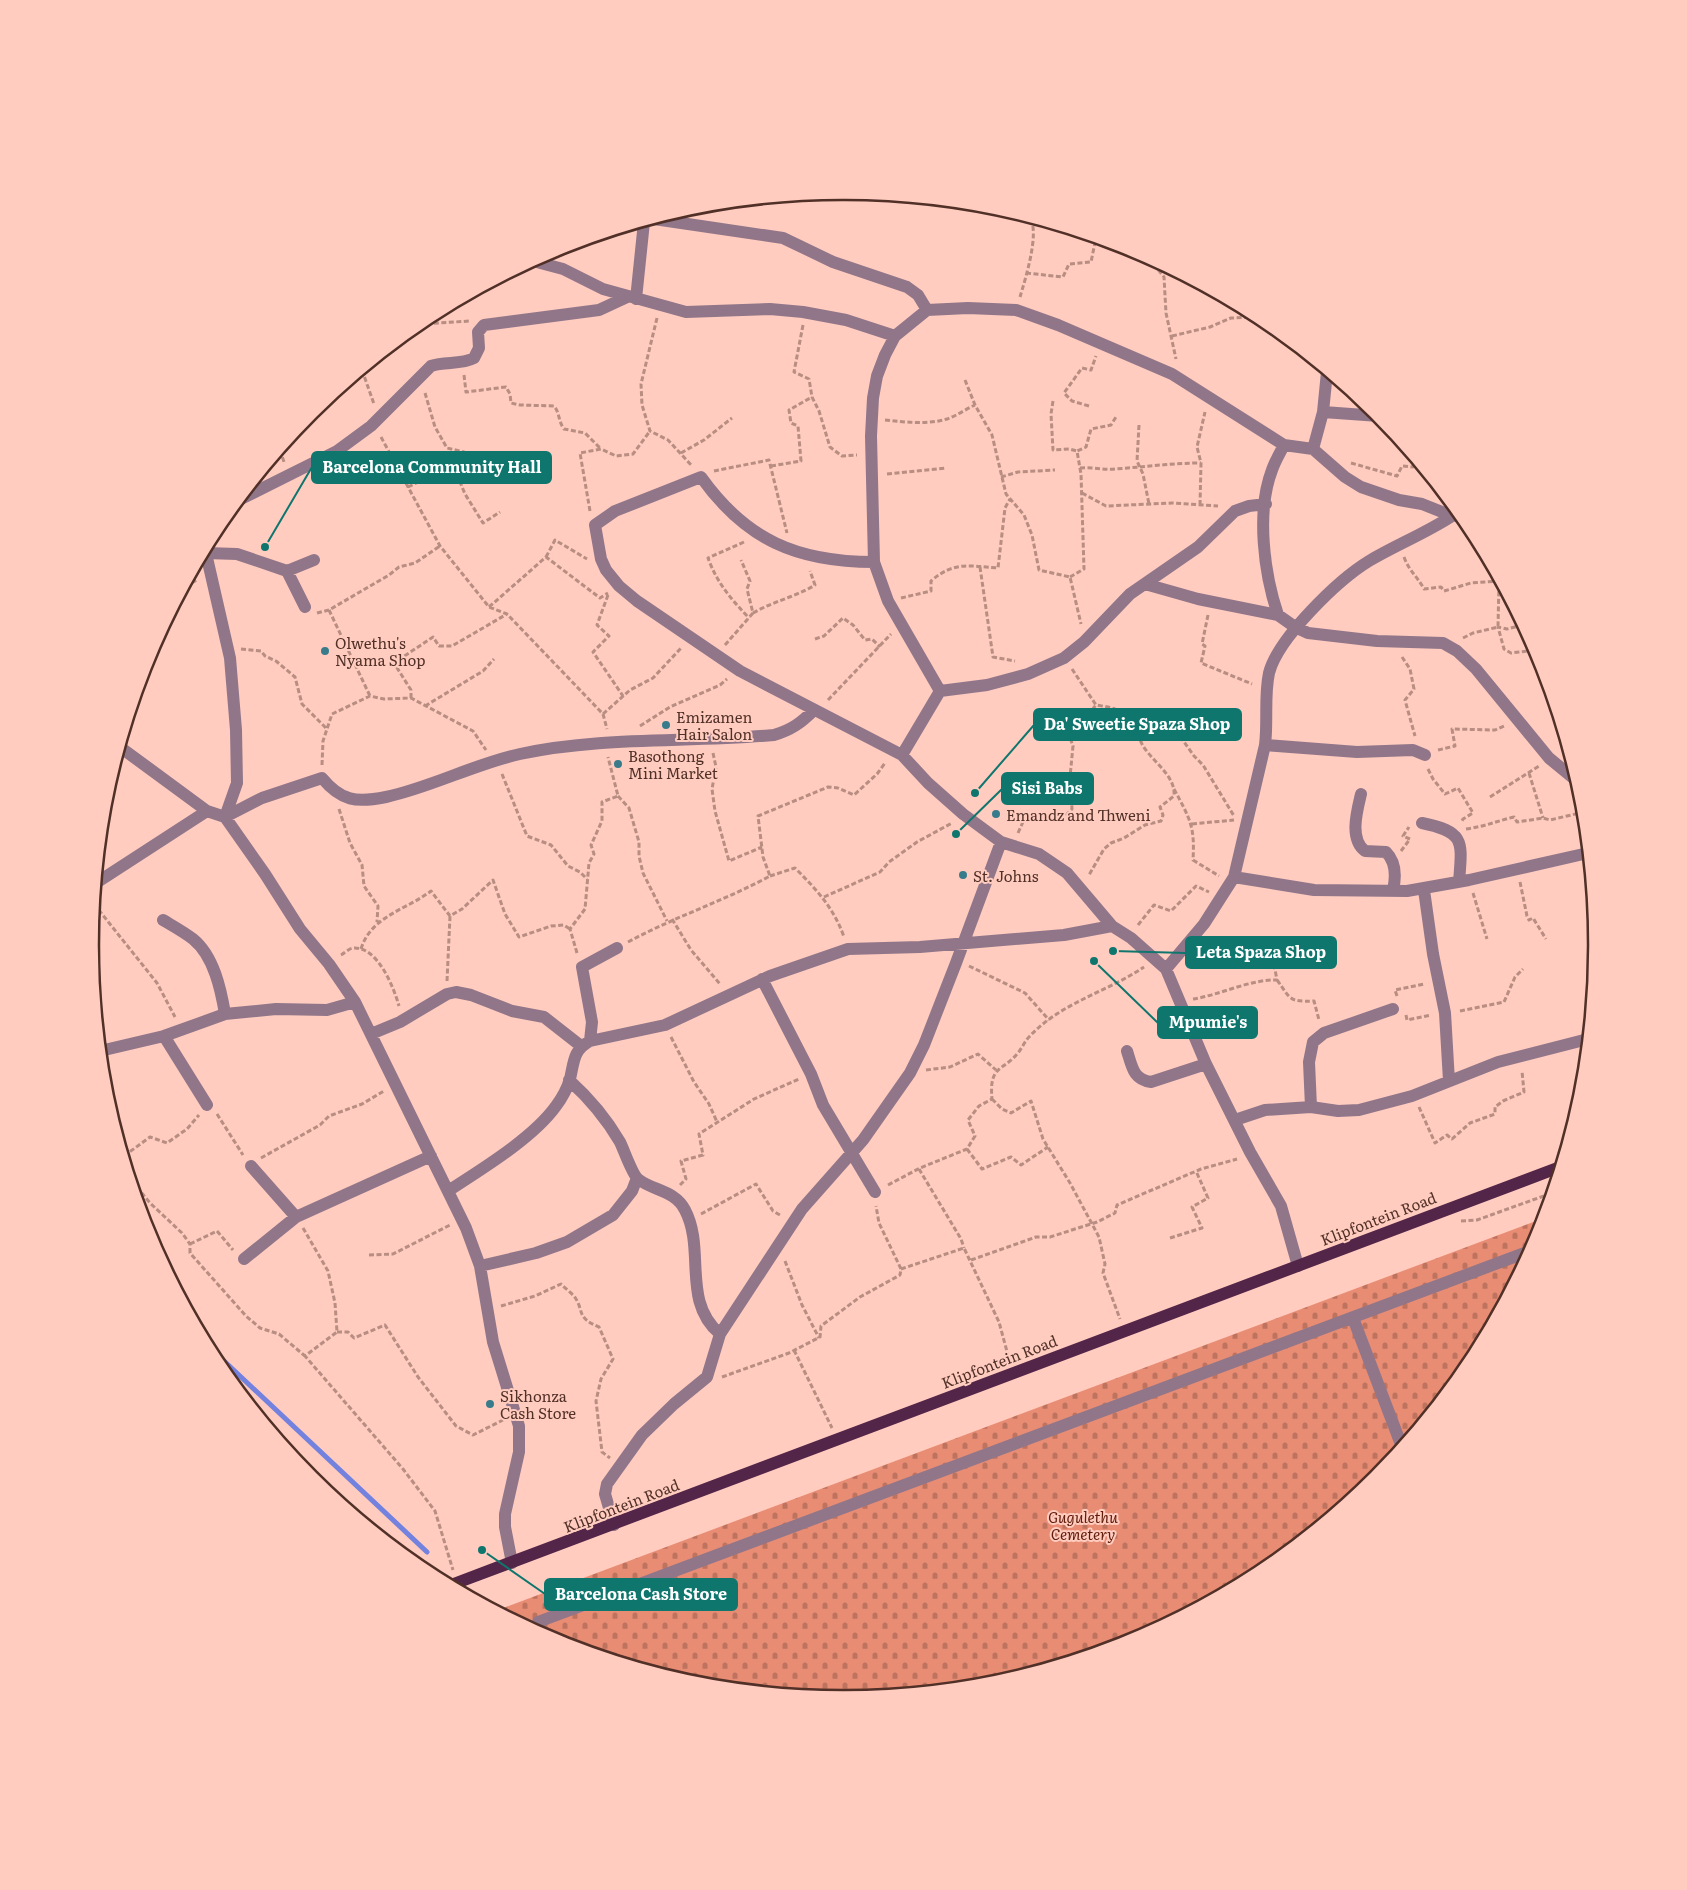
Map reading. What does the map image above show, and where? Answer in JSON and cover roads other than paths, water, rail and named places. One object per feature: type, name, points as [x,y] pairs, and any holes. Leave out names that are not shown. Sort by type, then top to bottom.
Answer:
[{"type":"main road","name":"Klipfontein Road","points":[[459,1582],[1553,1171]]},
{"type":"street","points":[[671,221],[783,238],[833,262],[907,287],[916,292],[926,310]]},
{"type":"street","points":[[632,298],[643,228]]},
{"type":"street","points":[[543,264],[563,269],[603,289],[686,312],[770,309],[803,312],[846,320],[895,336]]},
{"type":"street","points":[[251,494],[313,465],[337,451],[371,426],[431,366],[438,363],[469,360],[478,353],[477,334],[481,327],[488,324],[599,310],[632,298]]},
{"type":"street","points":[[940,691],[902,622],[888,601],[874,562],[874,515],[870,455],[877,376],[884,355],[895,336],[926,310],[968,308],[1016,310],[1058,325],[1172,374],[1284,445],[1314,449],[1345,476],[1362,487],[1399,500],[1422,504],[1450,513]]},
{"type":"street","points":[[1314,449],[1323,412],[1326,378]]},
{"type":"street","points":[[1323,412],[1367,415]]},
{"type":"street","points":[[1278,616],[1269,590],[1264,554],[1266,504],[1272,470],[1284,445]]},
{"type":"street","points":[[874,562],[845,562],[780,547],[747,527],[716,499],[701,477],[615,511],[595,525],[601,559],[606,570],[620,586],[690,639],[740,671],[898,752],[928,784],[963,814],[1001,842],[1039,854],[1067,873],[1079,884],[1112,926],[1129,937],[1166,969],[1206,1064],[1250,1152],[1281,1206],[1298,1266]]},
{"type":"street","points":[[898,752],[940,691],[987,685],[1028,674],[1064,658],[1084,642],[1130,594],[1198,547],[1235,512],[1249,506],[1266,504]]},
{"type":"street","points":[[1166,969],[1204,924],[1233,879],[1265,745],[1268,724],[1267,688],[1275,658],[1295,628],[1347,578],[1367,562],[1452,517]]},
{"type":"street","points":[[212,552],[237,554],[287,571],[314,560]]},
{"type":"street","points":[[207,560],[228,648],[238,761],[237,783],[225,817]]},
{"type":"street","points":[[287,571],[305,607]]},
{"type":"street","points":[[1145,584],[1213,603],[1278,616],[1295,628],[1308,633],[1333,638],[1443,643],[1450,646],[1476,670],[1549,758],[1568,774]]},
{"type":"street","points":[[225,817],[262,798],[322,778],[338,795],[350,799],[376,799],[418,789],[518,754],[610,742],[710,740],[767,736],[788,731],[800,724],[814,710]]},
{"type":"street","points":[[1265,745],[1357,752],[1419,753]]},
{"type":"street","points":[[125,750],[208,811],[225,817],[266,874],[300,929],[329,964],[355,1002],[462,1220],[480,1266],[493,1342],[516,1412],[520,1452],[505,1514],[505,1527],[512,1563]]},
{"type":"street","points":[[1361,794],[1356,815],[1358,843],[1365,851],[1386,852],[1390,856],[1395,872],[1393,890]]},
{"type":"street","points":[[102,879],[208,811]]},
{"type":"street","points":[[1422,823],[1448,830],[1456,835],[1460,842],[1464,881]]},
{"type":"street","points":[[614,1525],[604,1494],[607,1484],[648,1429],[674,1404],[707,1377],[720,1334],[802,1209],[852,1153],[910,1072],[924,1045],[1001,842]]},
{"type":"street","points":[[1233,879],[1314,890],[1424,890],[1583,855]]},
{"type":"street","points":[[1424,890],[1445,1013],[1449,1081]]},
{"type":"street","points":[[163,920],[194,940],[207,957],[217,980],[225,1014]]},
{"type":"street","points":[[372,1034],[400,1022],[447,994],[456,992],[471,995],[512,1011],[544,1017],[586,1044],[665,1026],[762,979],[802,963],[848,950],[920,947],[1064,935],[1112,926]]},
{"type":"street","points":[[448,1191],[546,1120],[566,1090],[573,1059],[586,1044],[592,1022],[582,968],[617,948]]},
{"type":"street","points":[[762,979],[811,1074],[823,1104],[875,1192]]},
{"type":"street","points":[[106,1049],[164,1036],[225,1014],[276,1009],[328,1010],[355,1002]]},
{"type":"street","points":[[1311,1107],[1310,1050],[1313,1042],[1324,1033],[1396,1009]]},
{"type":"street","points":[[164,1036],[183,1070],[207,1105]]},
{"type":"street","points":[[1235,1120],[1265,1110],[1311,1107],[1338,1111],[1358,1110],[1412,1096],[1521,1055],[1582,1040]]},
{"type":"street","points":[[1126,1051],[1136,1076],[1144,1081],[1151,1082],[1206,1064]]},
{"type":"street","points":[[569,1080],[586,1095],[612,1128],[638,1178],[679,1201],[689,1220],[692,1231],[699,1302],[709,1325],[720,1334]]},
{"type":"street","points":[[244,1259],[296,1217],[431,1156]]},
{"type":"street","points":[[251,1166],[296,1217]]},
{"type":"street","points":[[480,1266],[567,1242],[613,1215],[632,1191],[638,1178]]},
{"type":"street","points":[[538,1622],[1520,1255]]},
{"type":"street","points":[[1353,1318],[1399,1440]]},
{"type":"waterway","points":[[229,1365],[427,1552]]},
{"type":"place","name":"Barcelona Community Hall","points":[[265,547]]},
{"type":"place","name":"Olwethu's Nyama Shop","points":[[325,651]]},
{"type":"place","name":"Emizamen Hair Salon","points":[[666,725]]},
{"type":"place","name":"Basothong Mini Market","points":[[618,764]]},
{"type":"place","name":"Da' Sweetie Spaza Shop","points":[[975,793]]},
{"type":"place","name":"Emandz and Thweni","points":[[996,814]]},
{"type":"place","name":"Sisi Babs","points":[[956,834]]},
{"type":"place","name":"St. Johns","points":[[963,875]]},
{"type":"place","name":"Leta Spaza Shop","points":[[1113,951]]},
{"type":"place","name":"Mpumie's","points":[[1094,961]]},
{"type":"place","name":"Sikhonza Cash Store","points":[[490,1404]]},
{"type":"place","name":"Barcelona Cash Store","points":[[482,1550]]},
{"type":"park label","name":"Gugulethu Cemetery","points":[[1083,1524]]}]
